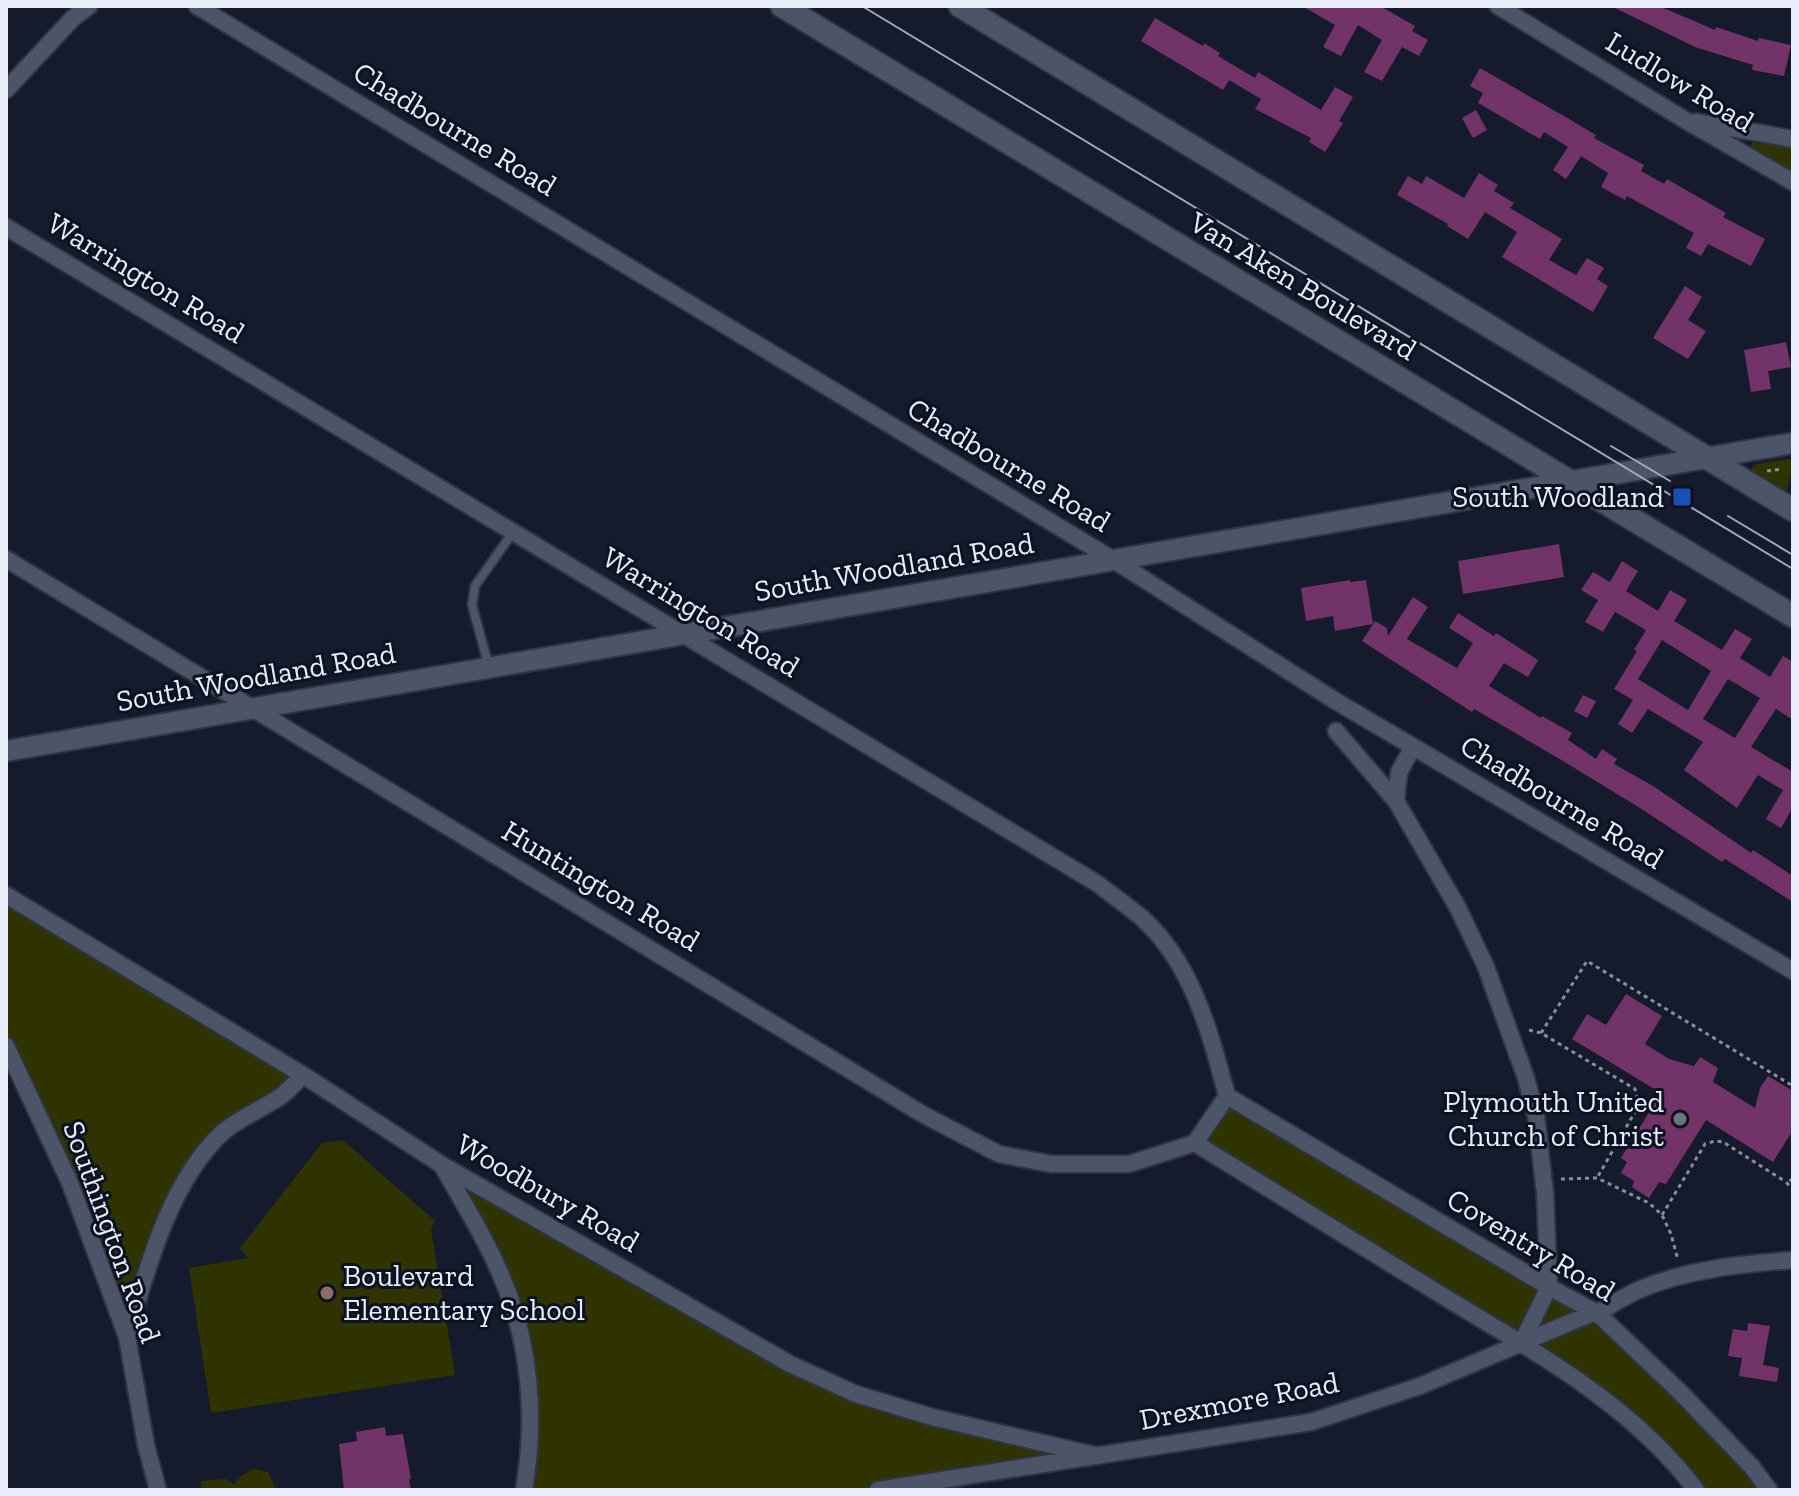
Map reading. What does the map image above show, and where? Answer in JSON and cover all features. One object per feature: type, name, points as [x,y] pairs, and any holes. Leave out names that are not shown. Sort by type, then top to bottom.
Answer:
[{"type":"main road","name":"Van Aken Boulevard","points":[[782,6],[1793,616]]},
{"type":"main road","name":"Van Aken Boulevard","points":[[960,6],[1793,510]]},
{"type":"street","points":[[6,90],[73,18],[89,6]]},
{"type":"street","name":"Chadbourne Road","points":[[197,6],[1112,559],[1413,747],[1793,971]]},
{"type":"street","name":"Ludlow Road","points":[[1498,6],[1793,182]]},
{"type":"street","points":[[1685,120],[1793,139]]},
{"type":"street","name":"Warrington Road","points":[[6,227],[1098,884],[1144,920],[1180,964],[1206,1019],[1227,1096]]},
{"type":"street","name":"South Woodland Road","points":[[6,751],[1793,443]]},
{"type":"street","name":"Huntington Road","points":[[6,559],[924,1115],[999,1154],[1051,1164],[1129,1164],[1195,1143]]},
{"type":"street","points":[[1336,731],[1396,801],[1458,908],[1486,967],[1526,1078],[1536,1116],[1545,1193],[1549,1287],[1521,1344]]},
{"type":"street","points":[[1396,801],[1399,772],[1413,747]]},
{"type":"street","name":"Woodbury Road","points":[[6,895],[303,1075],[442,1165],[790,1364],[856,1394],[932,1417],[1098,1456]]},
{"type":"street","name":"Southington Road","points":[[6,1046],[70,1183],[127,1337],[146,1445],[158,1490]]},
{"type":"street","points":[[127,1337],[156,1247],[176,1198],[192,1171],[221,1134],[285,1093],[303,1075]]},
{"type":"street","points":[[1227,1096],[1195,1143],[1521,1344],[1609,1402],[1684,1474],[1696,1490]]},
{"type":"street","name":"Coventry Road","points":[[1227,1096],[1596,1313],[1680,1392],[1752,1467],[1769,1490]]},
{"type":"street","points":[[442,1165],[486,1244],[514,1313],[530,1391],[531,1437],[524,1490]]},
{"type":"street","name":"Drexmore Road","points":[[878,1490],[1311,1422],[1420,1386],[1596,1313],[1640,1289],[1674,1278],[1728,1267],[1793,1260]]},
{"type":"lane","points":[[489,667],[472,605],[473,595],[475,586],[514,531]]},
{"type":"path","points":[[1541,1033],[1587,961],[1793,1086]]},
{"type":"path","points":[[1529,1030],[1541,1033],[1635,1089],[1639,1105],[1597,1178]]},
{"type":"path","points":[[1662,1215],[1705,1144],[1715,1141],[1723,1142],[1786,1182],[1793,1190]]},
{"type":"path","points":[[1561,1179],[1597,1178],[1649,1203],[1662,1215],[1678,1260]]},
{"type":"path","points":[[1786,1182],[1793,1179]]},
{"type":"green space","points":[[1753,141],[1793,148],[1793,173],[1750,148]]},
{"type":"green space","points":[[1793,459],[1787,493],[1751,471],[1757,464]]},
{"type":"green space","points":[[6,895],[303,1075],[252,1112],[192,1171],[127,1337],[6,1046]]},
{"type":"green space","points":[[1227,1096],[1595,1312],[1769,1490],[1696,1490],[1609,1402],[1195,1143]]},
{"type":"green space","points":[[343,1140],[435,1221],[431,1229],[455,1375],[211,1413],[189,1268],[248,1258],[240,1248],[322,1143]]},
{"type":"green space","points":[[442,1165],[856,1394],[1098,1456],[878,1490],[524,1490],[531,1433],[514,1313]]},
{"type":"green space","points":[[253,1469],[268,1472],[276,1490],[202,1490],[200,1481],[226,1479],[234,1485]]},
{"type":"building","points":[[1302,6],[1380,6],[1415,26],[1412,31],[1428,40],[1419,56],[1402,47],[1382,81],[1364,72],[1382,40],[1358,25],[1341,56],[1323,47],[1335,25]]},
{"type":"building","points":[[1611,6],[1659,6],[1715,30],[1716,27],[1758,41],[1759,38],[1791,45],[1784,76],[1752,70],[1753,65],[1695,47]]},
{"type":"building","points":[[1155,18],[1203,46],[1204,43],[1220,53],[1218,56],[1255,78],[1258,72],[1321,110],[1335,87],[1353,97],[1339,121],[1343,123],[1325,152],[1309,142],[1311,138],[1255,109],[1261,99],[1229,80],[1223,90],[1141,41]]},
{"type":"building","points":[[1480,68],[1644,165],[1641,171],[1664,184],[1667,179],[1726,213],[1723,217],[1765,239],[1751,266],[1708,244],[1701,256],[1686,248],[1694,233],[1627,196],[1625,200],[1601,187],[1608,173],[1581,156],[1566,179],[1553,170],[1568,147],[1544,132],[1540,139],[1478,103],[1483,93],[1470,86]]},
{"type":"building","points":[[1476,110],[1487,130],[1473,138],[1462,118]]},
{"type":"building","points":[[1479,173],[1498,185],[1494,191],[1514,203],[1510,208],[1562,239],[1549,260],[1576,275],[1587,258],[1604,268],[1597,279],[1608,286],[1593,312],[1502,257],[1517,232],[1485,212],[1468,239],[1397,195],[1408,176],[1422,184],[1426,176],[1464,198]]},
{"type":"building","points":[[1685,286],[1702,297],[1688,320],[1706,331],[1688,359],[1653,338]]},
{"type":"building","points":[[1786,342],[1791,367],[1768,371],[1771,389],[1751,392],[1744,350]]},
{"type":"building","points":[[1559,544],[1564,577],[1463,594],[1458,561]]},
{"type":"building","points":[[1622,561],[1638,571],[1626,591],[1658,611],[1670,590],[1687,600],[1674,621],[1722,650],[1735,629],[1752,639],[1740,658],[1770,677],[1783,656],[1793,662],[1793,720],[1776,709],[1751,747],[1793,772],[1793,807],[1781,828],[1766,819],[1783,790],[1758,775],[1737,808],[1684,770],[1703,742],[1648,709],[1632,733],[1618,724],[1633,700],[1614,689],[1646,630],[1615,612],[1603,632],[1585,622],[1598,600],[1581,590],[1593,572],[1610,582]],"holes":[[[1662,640],[1711,671],[1688,710],[1638,679]],[[1728,679],[1760,698],[1735,738],[1703,719]]]},
{"type":"building","points":[[1366,580],[1373,624],[1335,631],[1333,616],[1306,621],[1301,588]]},
{"type":"building","points":[[1413,597],[1428,607],[1407,639],[1457,668],[1473,643],[1449,628],[1458,613],[1538,660],[1528,677],[1504,663],[1489,686],[1572,733],[1568,740],[1596,759],[1602,749],[1617,759],[1614,764],[1653,786],[1751,853],[1753,850],[1793,876],[1793,902],[1725,859],[1722,862],[1558,758],[1474,709],[1472,712],[1362,641],[1375,621],[1387,628],[1388,636]]},
{"type":"building","points":[[1583,695],[1596,701],[1587,718],[1574,711]]},
{"type":"building","points":[[1626,994],[1662,1016],[1645,1044],[1669,1059],[1694,1066],[1700,1057],[1718,1068],[1713,1082],[1755,1108],[1760,1088],[1768,1076],[1793,1091],[1793,1130],[1773,1162],[1706,1120],[1666,1184],[1659,1182],[1649,1198],[1632,1187],[1634,1181],[1621,1173],[1627,1162],[1621,1158],[1661,1093],[1572,1039],[1587,1014],[1606,1025]]},
{"type":"building","points":[[1748,1323],[1770,1326],[1763,1365],[1779,1368],[1777,1382],[1739,1376],[1742,1358],[1728,1356],[1733,1329],[1747,1331]]},
{"type":"building","points":[[385,1427],[386,1436],[403,1434],[411,1490],[344,1490],[339,1444],[357,1441],[356,1432]]},
{"type":"tram line","points":[[862,6],[1793,569]]},
{"type":"tram line","points":[[1611,446],[1670,481]]},
{"type":"tram line","points":[[1728,516],[1793,555]]},
{"type":"place","name":"South Woodland","points":[[1682,497]]},
{"type":"place","name":"Plymouth United Church of Christ","points":[[1680,1119]]},
{"type":"place","name":"Boulevard Elementary School","points":[[327,1293]]}]
